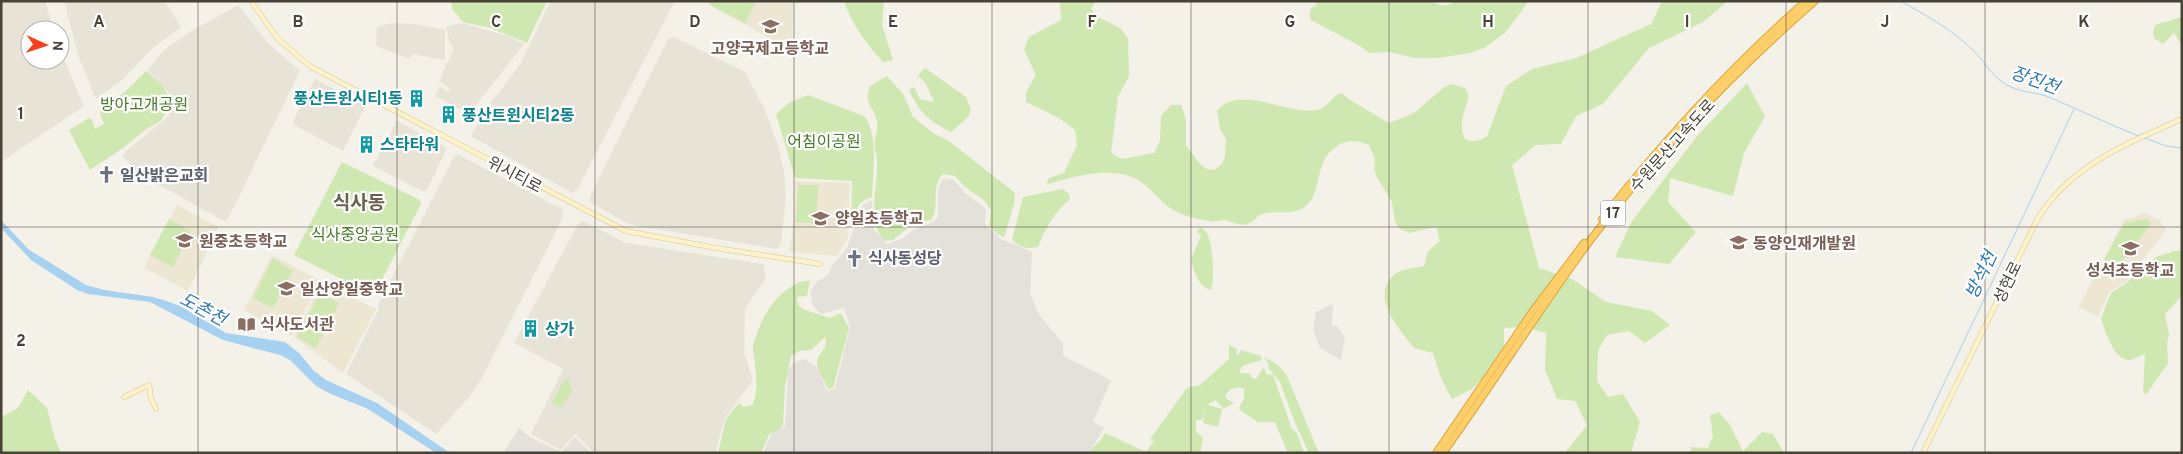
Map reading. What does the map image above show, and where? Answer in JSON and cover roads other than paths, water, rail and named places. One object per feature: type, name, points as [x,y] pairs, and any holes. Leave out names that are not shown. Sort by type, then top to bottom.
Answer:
[{"type":"highway","name":"수원문산고속도로","points":[[1436,453],[1532,312],[1642,169],[1734,69],[1806,1]]},
{"type":"highway","name":"수원문산고속도로","points":[[1443,453],[1554,290],[1594,236],[1634,187],[1666,149],[1737,74],[1815,1]]},
{"type":"main road","name":"위시티로","points":[[251,1],[277,38],[311,67],[626,231],[716,248],[820,264]]},
{"type":"main road","name":"성현로","points":[[1923,453],[2042,212],[2065,183],[2080,172],[2129,144],[2182,119]]},
{"type":"main road","points":[[124,397],[149,385],[151,398],[156,409]]},
{"type":"water","points":[[1,220],[28,249],[86,285],[166,301],[180,306],[226,333],[285,342],[299,353],[314,371],[326,380],[377,403],[450,453],[436,453],[368,409],[316,386],[290,360],[280,355],[223,340],[150,302],[88,294],[77,290],[31,260],[1,228]]},
{"type":"waterway","name":"장진천","points":[[1900,1],[1956,35],[2005,84],[2016,89],[2046,96],[2139,136]]},
{"type":"waterway","name":"방석천","points":[[1911,453],[2074,109]]},
{"type":"waterway","name":"장진천","points":[[2145,138],[2166,146],[2182,148]]},
{"type":"place","name":"고양국제고등학교","points":[[770,26]]},
{"type":"place","name":"풍산트윈시티1동","points":[[417,98]]},
{"type":"place","name":"풍산트윈시티2동","points":[[448,115]]},
{"type":"place","name":"스타타워","points":[[366,144]]},
{"type":"place","name":"일산밝은교회","points":[[106,175]]},
{"type":"place","name":"양일초등학교","points":[[821,218]]},
{"type":"place","name":"원중초등학교","points":[[185,241]]},
{"type":"place","name":"동양인재개발원","points":[[1739,243]]},
{"type":"place","name":"성석초등학교","points":[[2130,249]]},
{"type":"place","name":"식사동성당","points":[[854,258]]},
{"type":"place","name":"일산양일중학교","points":[[286,289]]},
{"type":"place","name":"식사도서관","points":[[246,324]]},
{"type":"place","name":"상가","points":[[531,329]]},
{"type":"district","name":"식사동","points":[[359,202]]},
{"type":"park label","name":"방아고개공원","points":[[144,104]]},
{"type":"park label","name":"어침이공원","points":[[824,141]]},
{"type":"park label","name":"식사중앙공원","points":[[355,234]]},
{"type":"water label","name":"도촌천","points":[[203,309]]}]
